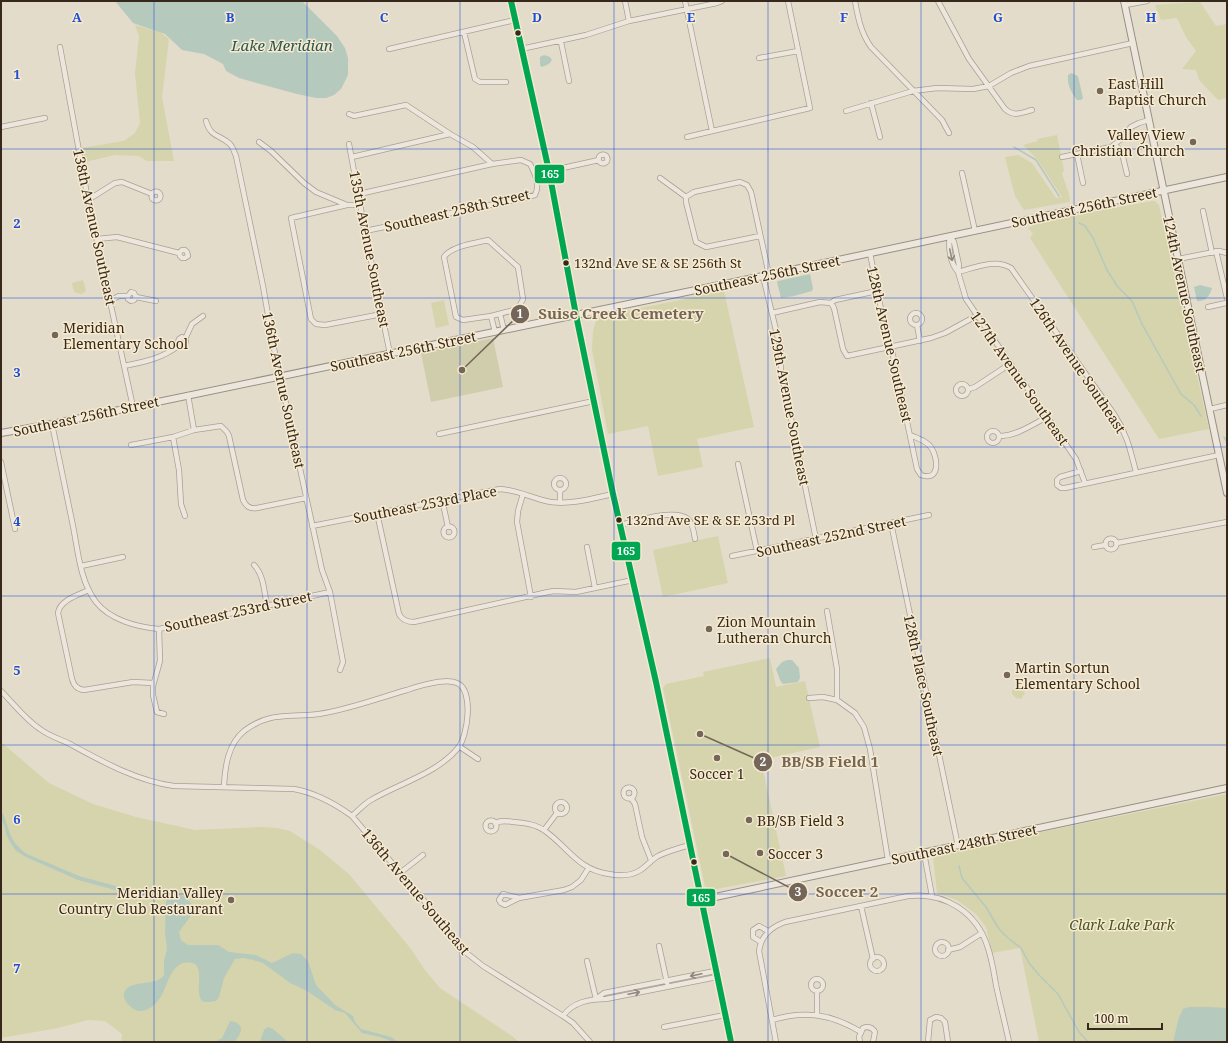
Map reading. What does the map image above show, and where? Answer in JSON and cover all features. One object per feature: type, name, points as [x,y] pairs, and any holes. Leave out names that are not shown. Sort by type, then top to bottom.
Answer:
[{"type":"main road","points":[[511,1],[549,171],[576,315],[613,494],[656,682],[731,1042]]},
{"type":"main road","name":"124th Avenue Southeast","points":[[1125,3],[1227,493]]},
{"type":"main road","name":"Southeast 256th Street","points":[[1,433],[52,424],[766,276],[1227,177]]},
{"type":"main road","name":"Southeast 248th Street","points":[[701,900],[1227,788]]},
{"type":"street","points":[[625,1],[629,21]]},
{"type":"street","points":[[685,1],[712,131]]},
{"type":"street","points":[[521,49],[561,42],[629,21],[722,1]]},
{"type":"street","points":[[687,137],[810,108],[788,1]]},
{"type":"street","points":[[855,1],[865,39],[942,120],[949,133]]},
{"type":"street","points":[[938,1],[969,59],[1010,113],[1018,114],[1032,110]]},
{"type":"street","points":[[1125,3],[1147,1]]},
{"type":"street","points":[[389,49],[515,20]]},
{"type":"street","points":[[464,32],[475,79],[480,82],[506,82]]},
{"type":"street","points":[[561,42],[569,81]]},
{"type":"street","points":[[846,111],[913,91],[937,88],[973,89],[989,86],[1011,73],[1029,66],[1133,43]]},
{"type":"street","name":"138th Avenue Southeast","points":[[60,46],[88,200],[111,300],[133,407]]},
{"type":"street","points":[[760,58],[798,51]]},
{"type":"street","points":[[872,103],[880,138]]},
{"type":"street","points":[[349,114],[354,116],[406,105],[450,134],[473,147],[492,164]]},
{"type":"street","points":[[1,127],[45,118]]},
{"type":"street","points":[[1062,157],[1108,148],[1115,144],[1131,127],[1149,120]]},
{"type":"street","name":"136th Avenue Southeast","points":[[206,121],[210,132],[230,144],[236,156],[312,526],[322,570],[330,592],[343,662],[340,670]]},
{"type":"street","points":[[352,157],[450,134]]},
{"type":"street","points":[[259,142],[271,150],[310,188],[347,205]]},
{"type":"street","name":"135th Avenue Southeast","points":[[349,144],[390,354]]},
{"type":"street","points":[[1115,144],[1122,153],[1127,174]]},
{"type":"street","points":[[1077,154],[1083,183]]},
{"type":"street","name":"Southeast 258th Street","points":[[359,194],[492,164],[521,160],[530,164],[534,171],[538,190],[535,195],[365,231]]},
{"type":"street","points":[[549,171],[599,160]]},
{"type":"street","points":[[962,173],[975,231]]},
{"type":"street","points":[[660,178],[686,197],[695,239],[698,244],[706,247],[760,236]]},
{"type":"street","points":[[88,200],[115,184],[122,182],[152,194]]},
{"type":"street","name":"129th Avenue Southeast","points":[[686,197],[694,192],[740,182],[747,184],[751,192],[760,236],[772,313],[781,351],[781,370],[816,539]]},
{"type":"street","points":[[360,205],[347,205],[291,218],[311,319],[313,322],[320,325],[326,325],[382,314]]},
{"type":"street","points":[[1203,211],[1227,298]]},
{"type":"street","name":"127th Avenue Southeast","points":[[950,236],[954,242],[959,265],[958,272],[966,299],[976,316],[1076,459],[1085,483]]},
{"type":"street","points":[[97,239],[117,237],[179,253]]},
{"type":"street","points":[[488,240],[518,267],[523,299],[520,305],[514,310],[500,314],[463,320],[456,317],[444,257],[446,253],[488,240]]},
{"type":"street","points":[[1178,259],[1214,252],[1227,253]]},
{"type":"street","name":"128th Avenue Southeast","points":[[870,253],[887,340],[891,346],[910,435],[918,472],[924,476],[930,476],[933,474],[937,465],[932,449],[922,440],[910,435]]},
{"type":"street","name":"126th Avenue Southeast","points":[[958,272],[998,264],[1006,265],[1016,274],[1114,414],[1128,440],[1136,472]]},
{"type":"street","points":[[772,313],[820,302],[831,303],[835,300],[877,290]]},
{"type":"street","points":[[111,300],[119,296],[128,296],[128,299],[131,301],[136,297],[156,301]]},
{"type":"street","points":[[1208,307],[1227,302]]},
{"type":"street","points":[[831,303],[834,308],[843,350],[847,356],[931,338],[945,333],[976,316]]},
{"type":"street","points":[[500,314],[504,330]]},
{"type":"street","points":[[124,366],[162,356],[173,350],[179,345],[179,339],[184,339],[192,324],[203,316]]},
{"type":"street","points":[[492,316],[495,332]]},
{"type":"street","points":[[918,325],[920,340]]},
{"type":"street","points":[[969,389],[975,387],[1010,364]]},
{"type":"street","points":[[188,395],[194,430]]},
{"type":"street","points":[[439,434],[594,401]]},
{"type":"street","points":[[1210,409],[1227,405]]},
{"type":"street","points":[[999,436],[1005,436],[1024,430],[1047,417]]},
{"type":"street","name":"Southeast 253rd Street","points":[[52,424],[81,566],[89,590],[96,602],[104,611],[119,619],[138,625],[159,629],[330,592]]},
{"type":"street","points":[[131,445],[173,437],[194,430],[217,426],[224,428],[229,436],[243,500],[246,506],[257,508],[306,498]]},
{"type":"street","points":[[173,437],[179,470],[181,504],[185,516]]},
{"type":"street","points":[[1081,471],[1060,477],[1057,480],[1057,485],[1061,488],[1219,455]]},
{"type":"street","points":[[1,462],[15,529]]},
{"type":"street","points":[[738,464],[757,551]]},
{"type":"street","name":"Southeast 253rd Place","points":[[312,526],[442,499],[500,489],[510,489],[540,499],[560,502],[571,502],[613,494]]},
{"type":"street","points":[[560,491],[560,502]]},
{"type":"street","points":[[523,494],[516,522],[530,596]]},
{"type":"street","points":[[442,499],[448,527]]},
{"type":"street","points":[[378,513],[399,614],[401,618],[406,621],[414,622],[554,591],[576,592],[633,580]]},
{"type":"street","points":[[620,525],[672,514],[688,519],[695,539]]},
{"type":"street","name":"Southeast 252nd Street","points":[[732,556],[929,516]]},
{"type":"street","points":[[1094,547],[1105,545],[1105,543],[1110,539],[1116,541],[1117,543],[1227,522]]},
{"type":"street","name":"128th Place Southeast","points":[[890,523],[958,846]]},
{"type":"street","points":[[1105,545],[1107,548],[1112,550],[1117,546],[1117,543]]},
{"type":"street","points":[[587,547],[595,588]]},
{"type":"street","points":[[81,566],[123,558]]},
{"type":"street","points":[[254,565],[260,573],[262,579],[267,605]]},
{"type":"street","points":[[89,590],[63,603],[59,607],[58,613],[72,679],[75,686],[79,690],[84,690],[134,682],[153,683]]},
{"type":"street","points":[[827,611],[837,669],[837,700]]},
{"type":"street","points":[[159,629],[160,661],[153,683],[153,695],[156,709],[159,713],[164,714]]},
{"type":"street","points":[[224,786],[228,755],[235,742],[242,733],[264,720],[278,716],[319,714],[414,688],[451,681],[459,683],[465,694],[468,717],[460,747],[446,760],[369,801],[352,816]]},
{"type":"street","name":"136th Avenue Southeast","points":[[1,691],[31,723],[42,731],[105,763],[159,784],[294,789],[308,792],[340,808],[352,816],[464,951],[483,966],[573,1023],[590,1042]]},
{"type":"street","points":[[809,698],[823,697],[837,700],[855,713],[864,727],[870,749],[888,860]]},
{"type":"street","points":[[460,747],[478,759]]},
{"type":"street","points":[[632,798],[642,837],[651,860]]},
{"type":"street","points":[[544,830],[557,813]]},
{"type":"street","points":[[496,823],[500,821],[528,823],[544,830],[579,863],[588,869],[608,874],[631,874],[639,871],[651,860],[667,852],[690,846]]},
{"type":"street","points":[[924,853],[932,896]]},
{"type":"street","points":[[400,873],[422,854]]},
{"type":"street","points":[[519,898],[564,890],[572,887],[581,880],[588,869]]},
{"type":"street","points":[[776,1042],[759,958],[761,942],[766,933],[777,925],[785,922],[908,896],[920,895],[932,896],[946,900],[958,907],[969,916],[982,933],[988,948],[1009,1042]]},
{"type":"street","points":[[861,906],[873,959]]},
{"type":"street","points":[[761,942],[753,937],[753,930],[759,926],[766,933]]},
{"type":"street","points":[[948,950],[960,947],[982,933]]},
{"type":"street","points":[[660,946],[668,987]]},
{"type":"street","points":[[587,961],[596,999]]},
{"type":"street","points":[[563,1016],[573,1006],[596,999],[606,999],[668,987],[716,974]]},
{"type":"street","points":[[596,999],[604,993],[667,981],[716,974]]},
{"type":"street","points":[[817,991],[817,1015]]},
{"type":"street","points":[[664,1027],[725,1014]]},
{"type":"street","points":[[772,1020],[784,1016],[817,1015],[850,1026],[861,1032]]},
{"type":"street","points":[[928,1042],[930,1020],[936,1017],[941,1018],[945,1022],[948,1042]]},
{"type":"street","points":[[860,1042],[858,1038],[863,1028],[866,1027],[874,1030],[875,1035],[873,1042]]},
{"type":"green space","points":[[1200,2],[1216,26],[1227,24],[1227,98],[1218,100],[1199,80],[1196,70],[1182,69],[1196,51],[1186,37],[1177,18],[1161,20],[1155,5]]},
{"type":"green space","points":[[135,25],[160,32],[169,39],[162,97],[174,161],[147,161],[139,156],[115,155],[85,162],[82,148],[124,141],[135,133],[140,123],[135,74],[139,36]]},
{"type":"green space","points":[[1057,135],[1064,170],[1062,174],[1069,194],[1070,202],[1024,210],[1015,196],[1005,157],[1018,155],[1032,163],[1056,198],[1062,197],[1037,159],[1023,145],[1038,141],[1037,139]]},
{"type":"green space","points":[[1155,201],[1159,205],[1209,429],[1159,439],[1030,238],[1033,233],[1028,228],[1039,222]]},
{"type":"green space","points":[[83,280],[86,290],[84,293],[80,294],[74,292],[72,283]]},
{"type":"green space","points":[[724,291],[754,427],[697,439],[703,467],[658,476],[648,426],[608,434],[592,350],[593,331],[597,317]]},
{"type":"green space","points":[[444,300],[449,325],[436,328],[431,303]]},
{"type":"green space","points":[[718,536],[728,583],[663,597],[653,550]]},
{"type":"green space","points":[[770,658],[776,687],[805,681],[820,747],[761,760],[786,876],[711,890],[705,886],[663,688],[666,684],[704,676],[703,672]]},
{"type":"green space","points":[[1017,685],[1022,688],[1025,693],[1021,699],[1016,698],[1012,694],[1012,691]]},
{"type":"green space","points":[[1,742],[49,783],[93,804],[136,817],[195,830],[261,827],[290,831],[320,850],[349,874],[411,949],[425,970],[440,988],[519,1042],[121,1042],[122,1034],[105,1021],[88,1020],[58,1028],[1,1038]]},
{"type":"green space","name":"Clark Lake Park","points":[[1227,794],[1227,1042],[1039,1042],[1020,948],[992,953],[986,927],[976,914],[957,900],[937,893],[933,857],[998,841]]},
{"type":"shaded area","points":[[493,338],[503,387],[431,402],[421,353]]},
{"type":"water","name":"Lake Meridian","points":[[115,1],[302,1],[337,36],[345,48],[348,58],[348,75],[341,89],[334,95],[326,98],[316,98],[297,94],[239,78],[226,71],[223,64],[204,54],[182,50],[165,34],[133,23]]},
{"type":"water","points":[[544,55],[550,57],[552,60],[549,64],[542,67],[540,65],[540,57]]},
{"type":"water","points":[[1071,73],[1078,76],[1083,98],[1081,100],[1077,100],[1070,88],[1068,75]]},
{"type":"water","points":[[810,274],[813,288],[812,291],[781,298],[778,281]]},
{"type":"water","points":[[1200,285],[1212,288],[1207,298],[1197,301],[1194,287]]},
{"type":"water","points":[[792,660],[799,668],[800,678],[798,682],[783,684],[780,680],[776,669],[782,662]]},
{"type":"water","points":[[1,810],[10,834],[16,844],[27,854],[79,876],[145,894],[168,897],[176,894],[184,896],[191,903],[193,910],[190,917],[179,932],[181,940],[188,945],[218,945],[229,952],[256,955],[272,963],[293,953],[301,954],[308,961],[316,985],[335,1005],[353,1016],[355,1022],[361,1029],[391,1037],[398,1042],[393,1042],[362,1033],[345,1013],[335,1010],[307,991],[290,983],[263,963],[244,958],[235,959],[224,978],[219,997],[216,1001],[204,1002],[201,1000],[199,995],[198,968],[195,964],[186,963],[179,965],[174,969],[164,991],[154,1005],[144,1011],[133,1009],[125,1001],[124,997],[125,991],[128,987],[156,981],[164,975],[164,960],[167,950],[165,933],[166,899],[145,898],[78,880],[26,857],[16,851],[10,842],[1,818]]},
{"type":"water","points":[[1189,1007],[1227,1008],[1227,1042],[1173,1042],[1179,1017],[1183,1009]]},
{"type":"water","points":[[230,1021],[235,1022],[240,1026],[241,1029],[237,1039],[234,1042],[215,1042],[222,1038]]},
{"type":"water","points":[[268,1027],[273,1029],[288,1042],[260,1042],[264,1030]]},
{"type":"waterway","points":[[1014,147],[1036,160],[1059,196]]},
{"type":"waterway","points":[[1079,223],[1085,226],[1093,238],[1107,270],[1117,286],[1132,301],[1142,324],[1181,394],[1194,405],[1201,416]]},
{"type":"waterway","points":[[1224,437],[1227,442]]},
{"type":"waterway","points":[[959,866],[962,878],[986,907],[999,929],[1021,948],[1029,963],[1058,994],[1079,1032],[1088,1042]]},
{"type":"transit line","name":"165","points":[[511,1],[549,171],[576,315],[613,494],[656,682],[731,1042]]},
{"type":"place","name":"East Hill Baptist Church","points":[[1100,91]]},
{"type":"place","name":"Valley View Christian Church","points":[[1193,142]]},
{"type":"place","name":"132nd Ave SE & SE 256th St","points":[[566,263]]},
{"type":"place","name":"Meridian Elementary School","points":[[55,335]]},
{"type":"place","name":"Suise Creek Cemetery","points":[[462,370]]},
{"type":"place","name":"132nd Ave SE & SE 253rd Pl","points":[[619,520]]},
{"type":"place","name":"Zion Mountain Lutheran Church","points":[[709,629]]},
{"type":"place","name":"Martin Sortun Elementary School","points":[[1007,675]]},
{"type":"place","name":"BB/SB Field 1","points":[[700,734]]},
{"type":"place","name":"Soccer 1","points":[[717,758]]},
{"type":"place","name":"BB/SB Field 3","points":[[749,820]]},
{"type":"place","name":"Soccer 3","points":[[760,853]]},
{"type":"place","name":"Soccer 2","points":[[726,854]]},
{"type":"place","name":"Meridian Valley Country Club Restaurant","points":[[231,900]]}]
